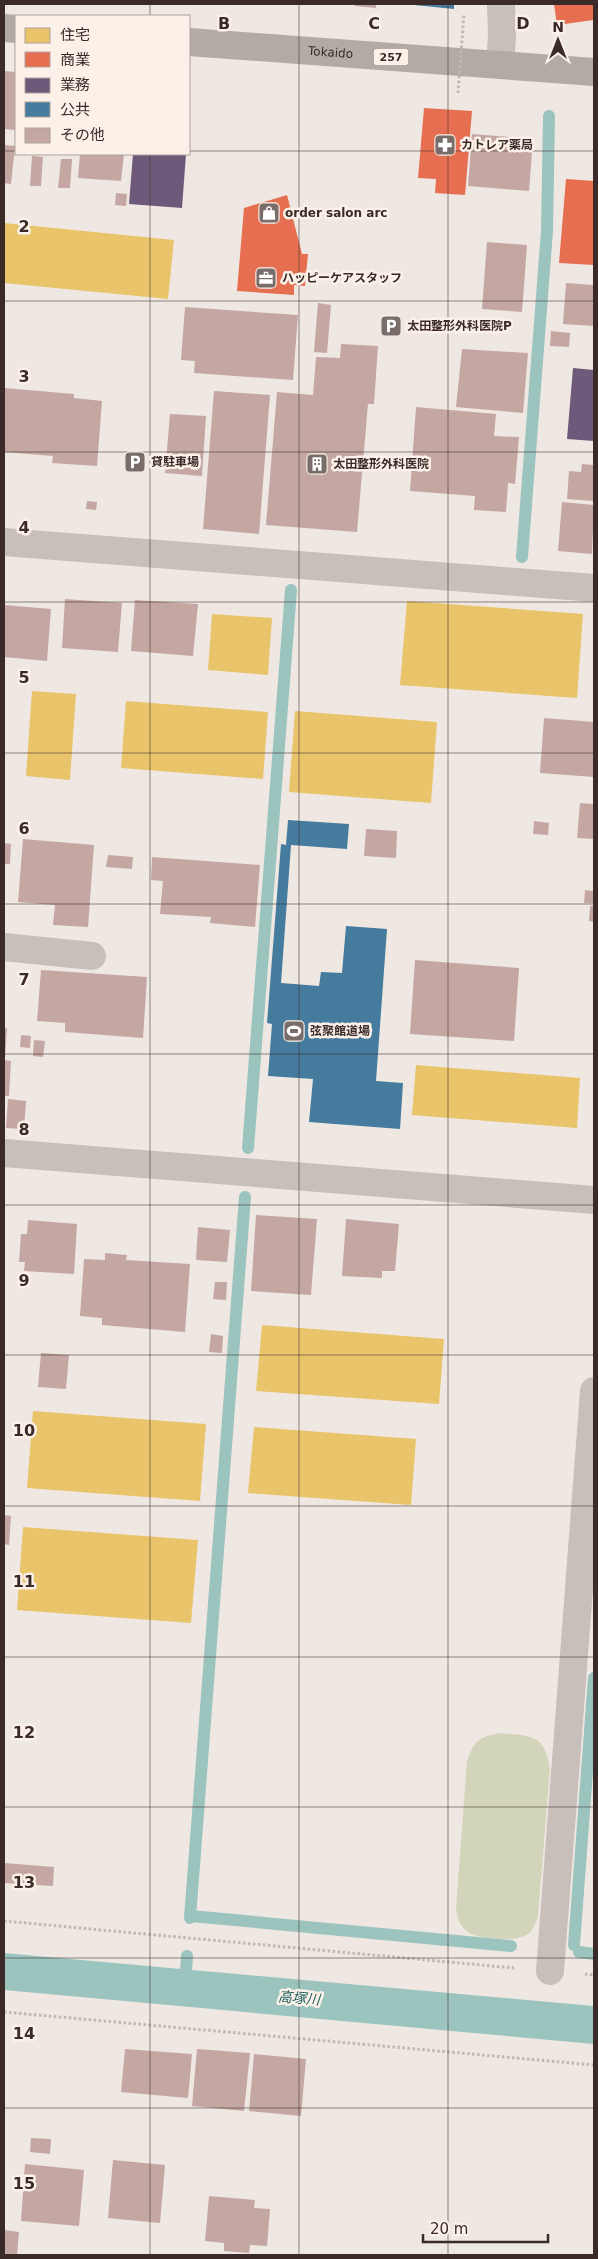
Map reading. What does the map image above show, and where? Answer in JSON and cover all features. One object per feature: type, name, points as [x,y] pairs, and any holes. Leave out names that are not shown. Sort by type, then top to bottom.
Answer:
[{"type":"highway","name":"Tokaido","points":[[190,42],[594,72]]},
{"type":"street","points":[[500,65],[502,36],[501,4]]},
{"type":"street","points":[[4,542],[594,588]]},
{"type":"street","points":[[4,947],[92,956]]},
{"type":"street","points":[[4,1153],[594,1200]]},
{"type":"street","points":[[550,1971],[594,1392]]},
{"type":"path","points":[[458,93],[464,14]]},
{"type":"path","points":[[4,1921],[594,1975]]},
{"type":"path","points":[[4,2012],[594,2065]]},
{"type":"green space","points":[[500,1733],[529,1736],[535,1739],[545,1749],[550,1769],[538,1916],[528,1934],[510,1939],[487,1938],[468,1932],[459,1921],[456,1908],[467,1761],[475,1744],[487,1736]]},
{"type":"water","name":"高塚川","points":[[4,1953],[594,2006],[594,2044],[4,1990]]},
{"type":"building: 住宅","points":[[4,223],[174,240],[168,299],[4,283]]},
{"type":"building: 住宅","points":[[407,601],[583,614],[577,698],[400,685]]},
{"type":"building: 住宅","points":[[212,614],[272,618],[268,675],[208,670]]},
{"type":"building: 住宅","points":[[32,691],[76,694],[70,780],[26,776]]},
{"type":"building: 住宅","points":[[126,701],[268,712],[263,779],[121,768]]},
{"type":"building: 住宅","points":[[295,711],[437,722],[431,803],[289,792]]},
{"type":"building: 住宅","points":[[416,1065],[580,1078],[577,1128],[412,1115]]},
{"type":"building: 住宅","points":[[262,1325],[444,1339],[439,1404],[256,1391]]},
{"type":"building: 住宅","points":[[33,1411],[206,1424],[200,1501],[27,1488]]},
{"type":"building: 住宅","points":[[254,1427],[416,1439],[411,1505],[248,1493]]},
{"type":"building: 住宅","points":[[23,1527],[198,1540],[191,1623],[17,1610]]},
{"type":"building: 商業","points":[[554,4],[594,4],[594,20],[557,25]]},
{"type":"building: 商業","name":"カトレア薬局","points":[[424,108],[472,111],[465,195],[435,193],[436,179],[418,178]]},
{"type":"building: 商業","points":[[566,179],[594,181],[594,265],[559,263]]},
{"type":"building: 商業","points":[[287,195],[302,254],[308,254],[305,286],[294,285],[294,295],[237,291],[244,208]]},
{"type":"building: 業務","points":[[133,155],[186,155],[182,208],[129,204]]},
{"type":"building: 業務","points":[[573,368],[594,370],[594,441],[567,439]]},
{"type":"building: 公共","points":[[404,4],[454,4],[454,9]]},
{"type":"building: 公共","points":[[288,820],[349,824],[347,849],[291,845],[281,983],[319,986],[321,972],[342,973],[346,926],[387,929],[376,1081],[403,1083],[400,1129],[309,1122],[313,1079],[268,1076],[272,1024],[267,1023],[281,844],[286,845]]},
{"type":"building: その他","points":[[355,4],[376,4],[376,8],[355,6]]},
{"type":"building: その他","points":[[4,71],[15,72],[15,130],[4,129]]},
{"type":"building: その他","points":[[472,134],[533,139],[529,191],[468,186]]},
{"type":"building: その他","points":[[4,145],[15,146],[11,184],[4,183]]},
{"type":"building: その他","points":[[80,155],[124,155],[121,181],[78,178]]},
{"type":"building: その他","points":[[32,156],[43,157],[41,186],[30,186]]},
{"type":"building: その他","points":[[61,159],[72,159],[70,188],[58,188]]},
{"type":"building: その他","points":[[116,193],[127,194],[126,206],[115,205]]},
{"type":"building: その他","points":[[487,242],[527,245],[522,312],[482,309]]},
{"type":"building: その他","points":[[566,283],[594,285],[594,326],[563,324]]},
{"type":"building: その他","points":[[318,303],[331,305],[327,353],[314,352]]},
{"type":"building: その他","points":[[185,307],[298,315],[293,380],[194,373],[195,361],[181,360]]},
{"type":"building: その他","points":[[551,331],[570,333],[569,347],[550,346]]},
{"type":"building: その他","name":"太田整形外科医院","points":[[341,344],[378,346],[374,404],[368,404],[357,532],[266,525],[277,392],[313,395],[316,357],[340,358]]},
{"type":"building: その他","points":[[462,349],[528,353],[523,413],[456,407]]},
{"type":"building: その他","points":[[4,388],[74,394],[74,398],[102,401],[97,466],[52,463],[53,456],[4,452]]},
{"type":"building: その他","points":[[214,391],[270,395],[259,534],[203,529]]},
{"type":"building: その他","points":[[416,407],[496,414],[494,436],[519,437],[515,484],[508,483],[506,512],[474,510],[475,496],[410,491]]},
{"type":"building: その他","points":[[170,414],[206,416],[202,476],[165,473]]},
{"type":"building: その他","points":[[582,464],[594,465],[593,501],[567,499],[569,471],[581,472]]},
{"type":"building: その他","points":[[87,501],[97,502],[96,510],[86,509]]},
{"type":"building: その他","points":[[562,502],[594,505],[592,554],[558,551]]},
{"type":"building: その他","points":[[65,599],[122,603],[118,652],[62,648]]},
{"type":"building: その他","points":[[135,600],[198,604],[193,656],[131,651]]},
{"type":"building: その他","points":[[4,605],[51,609],[47,661],[4,657]]},
{"type":"building: その他","points":[[544,718],[594,722],[594,777],[540,773]]},
{"type":"building: その他","points":[[580,803],[594,804],[594,839],[577,838]]},
{"type":"building: その他","points":[[534,821],[549,823],[548,835],[533,834]]},
{"type":"building: その他","points":[[366,829],[397,831],[396,858],[364,856]]},
{"type":"building: その他","points":[[23,839],[94,845],[88,927],[53,925],[55,905],[18,902]]},
{"type":"building: その他","points":[[4,843],[11,844],[10,864],[4,864]]},
{"type":"building: その他","points":[[108,855],[133,857],[132,869],[106,867]]},
{"type":"building: その他","points":[[152,857],[260,865],[255,927],[210,923],[211,917],[160,914],[163,881],[151,880]]},
{"type":"building: その他","points":[[585,890],[594,891],[594,903],[584,903]]},
{"type":"building: その他","points":[[590,906],[594,906],[594,922],[589,921]]},
{"type":"building: その他","points":[[415,960],[519,968],[514,1041],[410,1034]]},
{"type":"building: その他","points":[[41,970],[147,977],[143,1038],[65,1032],[65,1023],[37,1021]]},
{"type":"building: その他","points":[[4,1028],[7,1028],[5,1058],[4,1058]]},
{"type":"building: その他","points":[[21,1035],[31,1036],[30,1048],[20,1047]]},
{"type":"building: その他","points":[[34,1040],[45,1041],[43,1057],[33,1056]]},
{"type":"building: その他","points":[[4,1060],[11,1061],[9,1096],[4,1096]]},
{"type":"building: その他","points":[[8,1099],[26,1101],[24,1129],[6,1128]]},
{"type":"building: その他","points":[[256,1215],[317,1219],[311,1295],[251,1291]]},
{"type":"building: その他","points":[[346,1219],[399,1224],[395,1271],[382,1271],[382,1278],[342,1276]]},
{"type":"building: その他","points":[[28,1220],[77,1224],[74,1274],[24,1271],[25,1262],[19,1262],[21,1234],[27,1234]]},
{"type":"building: その他","points":[[198,1227],[230,1230],[227,1262],[196,1260]]},
{"type":"building: その他","points":[[105,1253],[127,1255],[126,1260],[190,1264],[185,1332],[102,1325],[102,1318],[80,1316],[84,1259],[105,1260]]},
{"type":"building: その他","points":[[215,1282],[227,1282],[226,1300],[213,1299]]},
{"type":"building: その他","points":[[211,1334],[223,1336],[222,1353],[209,1352]]},
{"type":"building: その他","points":[[41,1353],[69,1355],[66,1389],[38,1387]]},
{"type":"building: その他","points":[[4,1515],[11,1516],[9,1545],[4,1544]]},
{"type":"building: その他","points":[[4,1863],[54,1867],[53,1886],[4,1883]]},
{"type":"building: その他","points":[[125,2049],[192,2054],[188,2098],[121,2092]]},
{"type":"building: その他","points":[[197,2049],[250,2053],[244,2111],[192,2106]]},
{"type":"building: その他","points":[[254,2054],[306,2059],[301,2116],[249,2111]]},
{"type":"building: その他","points":[[31,2138],[51,2139],[50,2154],[30,2152]]},
{"type":"building: その他","points":[[113,2160],[165,2165],[160,2223],[108,2218]]},
{"type":"building: その他","points":[[25,2164],[84,2170],[79,2226],[21,2221]]},
{"type":"building: その他","points":[[209,2196],[255,2200],[254,2208],[270,2209],[267,2246],[250,2245],[249,2253],[224,2251],[224,2243],[205,2241]]},
{"type":"building: その他","points":[[4,2230],[19,2232],[17,2255],[4,2255]]},
{"type":"waterway","points":[[522,557],[547,231],[549,116]]},
{"type":"waterway","points":[[248,1148],[291,590]]},
{"type":"waterway","points":[[190,1918],[245,1197]]},
{"type":"waterway","points":[[574,1945],[594,1678]]},
{"type":"waterway","points":[[191,1916],[511,1946]]},
{"type":"waterway","points":[[579,1952],[594,1954]]},
{"type":"waterway","points":[[185,1986],[187,1956]]},
{"type":"place","name":"カトレア薬局","points":[[445,145]]},
{"type":"place","name":"order salon arc","points":[[269,213]]},
{"type":"place","name":"ハッピーケアスタッフ","points":[[266,278]]},
{"type":"place","name":"太田整形外科医院P","points":[[391,326]]},
{"type":"place","name":"貸駐車場","points":[[135,462]]},
{"type":"place","name":"太田整形外科医院","points":[[317,464]]},
{"type":"place","name":"弦聚館道場","points":[[294,1031]]}]
